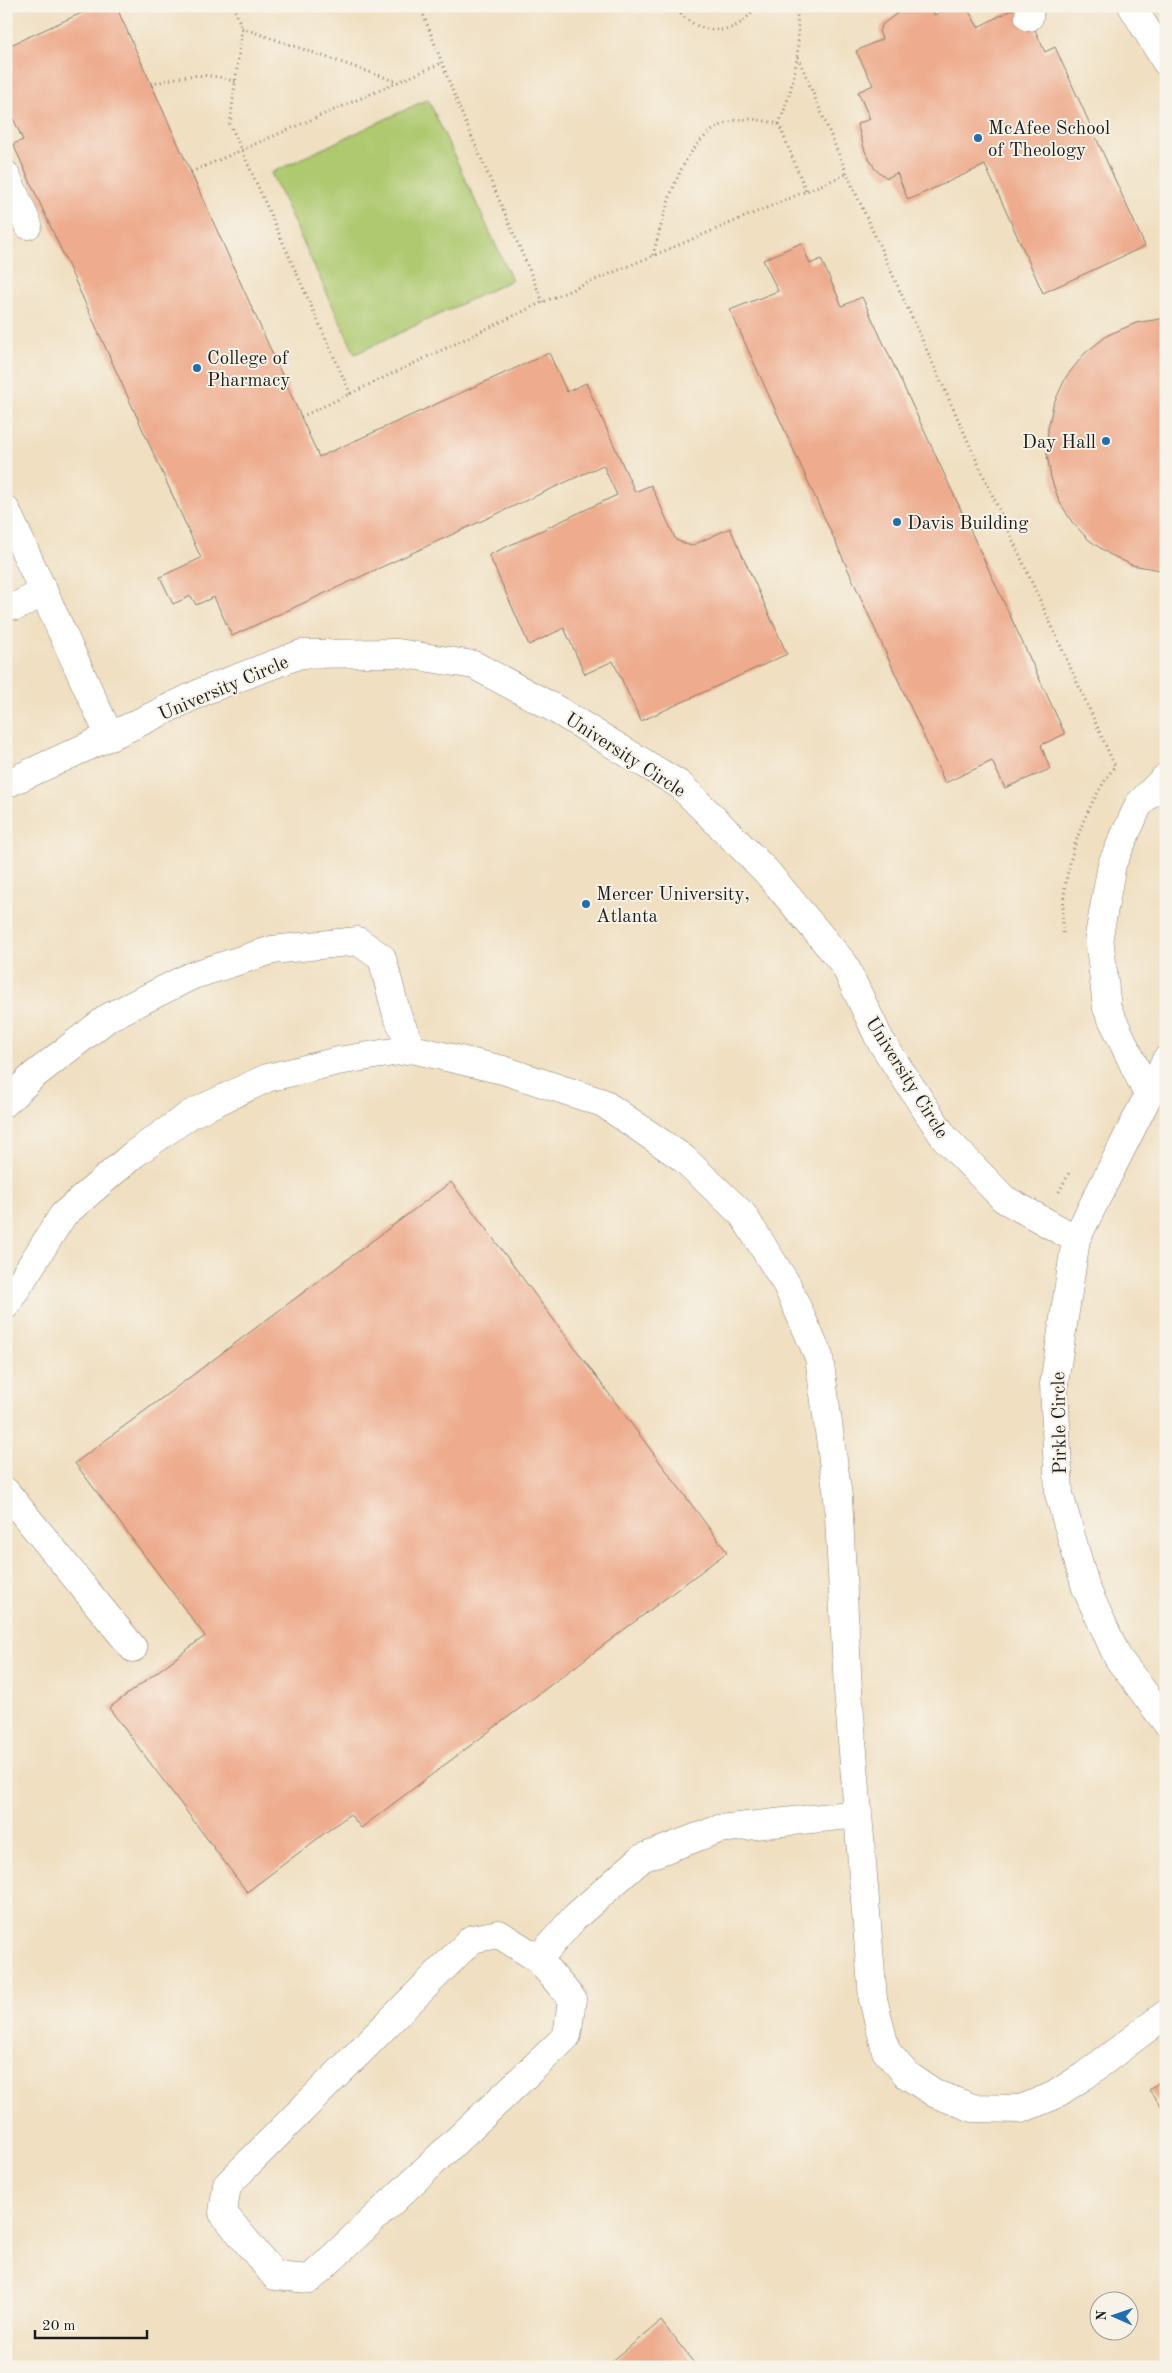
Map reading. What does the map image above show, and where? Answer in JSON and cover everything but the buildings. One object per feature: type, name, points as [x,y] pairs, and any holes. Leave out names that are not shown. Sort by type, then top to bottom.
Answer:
[{"type":"street","points":[[1132,6],[1166,62]]},
{"type":"street","points":[[6,174],[28,226]]},
{"type":"street","points":[[6,510],[110,737]]},
{"type":"street","points":[[17,606],[44,592]]},
{"type":"street","name":"University Circle","points":[[6,784],[110,737],[206,690],[301,654],[398,653],[474,665],[552,707],[680,785],[766,871],[844,964],[880,1040],[944,1137],[1004,1199],[1076,1239]]},
{"type":"street","points":[[1148,1095],[1107,1008],[1099,936],[1112,864],[1139,804],[1166,777]]},
{"type":"street","points":[[6,1102],[33,1076],[108,1017],[191,976],[272,950],[358,942],[382,958],[397,1015],[412,1049]]},
{"type":"street","points":[[6,1305],[63,1214],[134,1154],[191,1114],[267,1078],[338,1061],[412,1049],[503,1070],[603,1103],[683,1158],[743,1215],[787,1285],[819,1357],[838,1497],[848,1690],[872,2000],[886,2051],[907,2075],[936,2094],[973,2108],[1021,2108],[1053,2096],[1084,2076],[1166,2014]]},
{"type":"street","name":"Pirkle Circle","points":[[1165,1722],[1118,1658],[1086,1588],[1059,1494],[1054,1384],[1076,1239],[1166,1060]]},
{"type":"street","points":[[6,1492],[134,1648]]},
{"type":"street","points":[[538,1959],[575,1917],[642,1858],[719,1829],[858,1814]]},
{"type":"street","points":[[499,1934],[538,1959],[572,1999],[567,2036],[310,2279],[275,2276],[223,2213],[227,2185],[472,1939],[499,1934]]},
{"type":"path","points":[[232,6],[242,28],[230,124],[351,395]]},
{"type":"path","points":[[420,6],[442,63],[543,302]]},
{"type":"path","points":[[674,6],[682,17],[692,25],[706,30],[720,30],[745,20],[755,6]]},
{"type":"path","points":[[796,6],[798,57],[787,104],[778,124],[806,191]]},
{"type":"path","points":[[242,28],[399,82]]},
{"type":"path","points":[[798,57],[848,174],[1115,766],[1097,790],[1080,826],[1063,898],[1064,940]]},
{"type":"path","points":[[191,172],[442,63]]},
{"type":"path","points":[[151,85],[173,78],[192,75],[208,75],[236,82]]},
{"type":"path","points":[[653,255],[676,182],[690,151],[704,136],[733,122],[751,119],[778,124]]},
{"type":"path","points":[[301,417],[351,395],[543,302],[848,174]]},
{"type":"path","points":[[1058,1192],[1072,1168]]},
{"type":"green space","points":[[428,99],[512,280],[355,354],[271,173]]},
{"type":"place","name":"McAfee School of Theology","points":[[978,138]]},
{"type":"place","name":"College of Pharmacy","points":[[197,368]]},
{"type":"place","name":"Day Hall","points":[[1106,441]]},
{"type":"place","name":"Davis Building","points":[[897,522]]},
{"type":"place","name":"Mercer University, Atlanta","points":[[586,904]]}]
